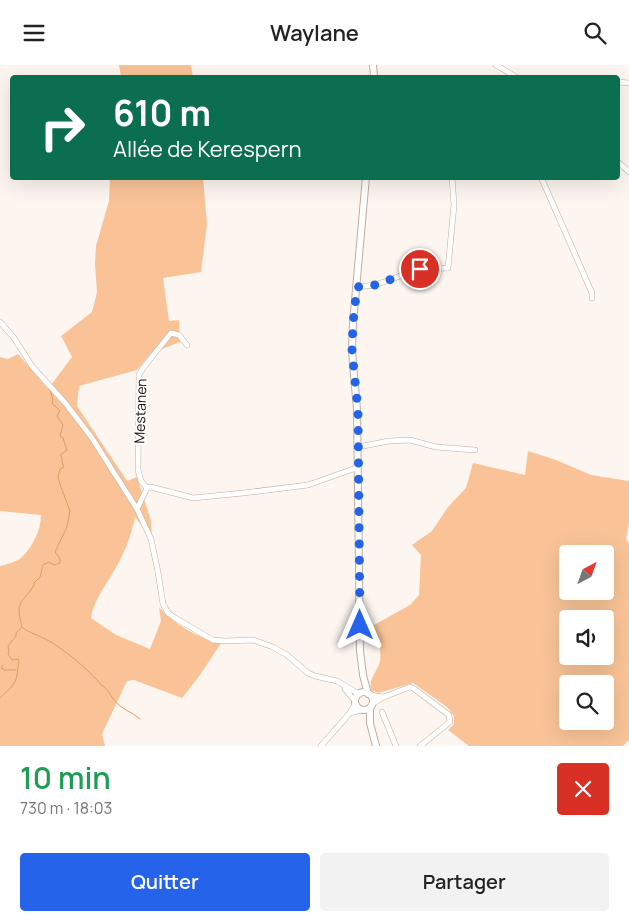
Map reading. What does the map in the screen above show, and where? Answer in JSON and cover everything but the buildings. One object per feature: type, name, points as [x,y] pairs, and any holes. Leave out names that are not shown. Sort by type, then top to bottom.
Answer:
[{"type":"main road","points":[[366,180],[352,351],[358,410],[360,625],[363,675],[359,694],[355,702],[366,708]]},
{"type":"main road","points":[[363,675],[370,695],[366,708],[376,746]]},
{"type":"main road","points":[[359,694],[370,695]]},
{"type":"street","points":[[496,65],[513,75]]},
{"type":"street","points":[[357,287],[375,285],[420,269],[448,268],[454,205],[452,180]]},
{"type":"street","points":[[542,180],[592,293],[592,298]]},
{"type":"street","points":[[0,322],[14,338],[32,366],[92,438],[136,509],[151,539],[164,604],[168,613],[214,639],[225,641],[253,640],[266,644],[287,655],[308,673],[332,680],[359,694]]},
{"type":"street","name":"Mestanen","points":[[147,488],[140,481],[138,470],[140,375],[143,368],[171,333],[179,335],[187,345]]},
{"type":"street","points":[[358,447],[410,439],[436,447],[475,450]]},
{"type":"street","points":[[136,509],[147,488],[151,487],[193,498],[308,485],[358,467]]},
{"type":"street","points":[[321,746],[350,713],[355,702],[342,685]]},
{"type":"street","points":[[350,713],[366,708],[384,697],[410,687],[413,688],[449,715],[451,721],[420,746]]},
{"type":"street","points":[[370,695],[384,697]]},
{"type":"street","points":[[382,712],[396,746]]},
{"type":"shaded area","points":[[119,65],[191,65],[193,75],[121,75]]},
{"type":"shaded area","points":[[110,180],[203,180],[207,224],[201,272],[163,278],[169,321],[179,320],[180,342],[151,353],[137,370],[79,386],[77,406],[127,481],[137,477],[151,521],[152,539],[135,517],[125,550],[97,599],[91,618],[116,635],[150,649],[161,621],[159,607],[171,619],[187,630],[221,643],[182,698],[134,680],[127,681],[102,734],[105,746],[0,746],[0,566],[12,563],[26,553],[38,532],[41,515],[0,511],[0,357],[8,359],[18,354],[48,389],[72,357],[61,336],[92,312],[97,292],[96,246],[109,201]]},
{"type":"shaded area","points":[[528,451],[556,460],[591,475],[629,481],[629,523],[626,539],[629,543],[629,740],[623,746],[469,746],[448,730],[454,724],[454,716],[447,707],[413,683],[378,693],[371,690],[371,682],[380,661],[379,643],[374,625],[410,605],[419,595],[421,555],[412,545],[432,531],[448,507],[466,488],[473,463],[525,475]]},
{"type":"waterway","points":[[22,627],[19,607],[40,577],[43,565],[49,562],[54,565],[60,563],[60,559],[55,552],[67,527],[70,511],[58,477],[60,469],[64,467],[60,455],[67,450],[63,438],[60,436],[63,425],[57,416],[60,411],[52,403],[50,390]]},
{"type":"waterway","points":[[0,698],[16,679],[19,663],[18,659],[12,660],[8,654],[8,646],[21,628]]},
{"type":"waterway","points":[[23,628],[66,652],[97,679],[117,703],[140,719]]},
{"type":"waterway","points":[[3,665],[1,668],[5,670],[16,670]]},
{"type":"route","points":[[360,625],[358,410],[352,351],[357,287],[375,285],[420,269]]}]
